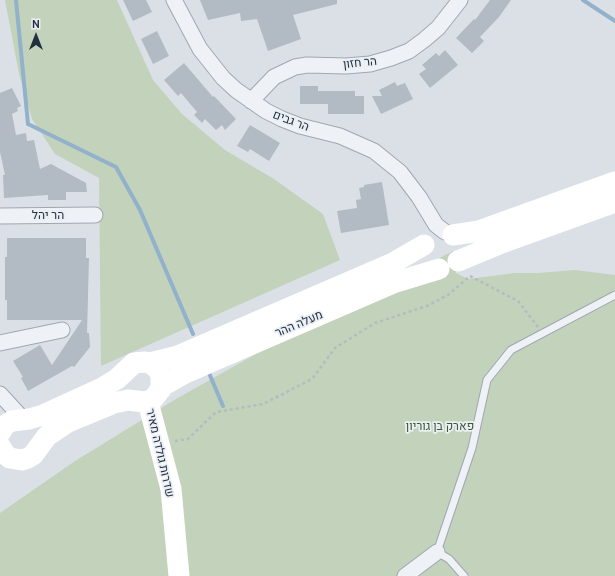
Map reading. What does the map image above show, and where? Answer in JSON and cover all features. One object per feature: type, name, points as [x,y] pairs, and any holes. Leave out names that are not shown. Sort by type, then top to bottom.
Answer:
[{"type":"main road","name":"מעלה ההר","points":[[1,436],[12,421],[43,415],[102,388],[117,379],[134,363],[150,363],[178,356],[391,264],[438,238],[479,231],[615,182]]},
{"type":"main road","points":[[458,261],[461,249],[458,240],[438,238],[424,254],[427,262],[439,269],[448,268],[458,261],[544,227],[615,202]]},
{"type":"main road","name":"מעלה ההר","points":[[162,386],[185,373],[393,283],[439,269]]},
{"type":"main road","points":[[1,436],[8,463],[28,458],[33,455],[47,436],[68,422],[118,402],[148,402],[158,395],[162,386],[160,373],[150,363]]},
{"type":"main road","name":"שדרות גולדה מאיר","points":[[148,402],[171,489],[179,576]]},
{"type":"street","name":"הר גבים","points":[[174,0],[190,33],[211,64],[228,82],[251,101],[282,119],[300,126],[340,136],[374,151],[388,161],[405,178],[419,197],[436,225],[438,238]]},
{"type":"street","name":"הר חזון","points":[[251,101],[274,77],[295,67],[307,65],[346,66],[370,64],[409,50],[438,28],[460,0]]},
{"type":"street","name":"הר יהל","points":[[0,216],[95,215]]},
{"type":"street","points":[[0,343],[62,330]]},
{"type":"street","points":[[0,394],[23,420]]},
{"type":"street","points":[[0,404],[1,436]]},
{"type":"street","points":[[405,576],[438,552]]},
{"type":"lane","points":[[464,576],[449,559],[438,552],[472,448],[487,380],[511,350],[615,295]]},
{"type":"path","points":[[158,440],[181,441],[188,439],[216,412],[263,404],[312,379],[335,348],[375,323],[427,306],[448,295],[470,276],[518,301],[543,334]]},
{"type":"green space","points":[[5,0],[117,0],[153,80],[182,114],[225,150],[274,179],[323,214],[340,260],[101,366],[99,178],[55,154],[32,119],[19,74]]},
{"type":"green space","name":"פארק בן גוריון","points":[[453,251],[456,273],[468,279],[515,273],[575,270],[615,275],[615,576],[0,576],[0,513],[75,461],[176,399],[254,355]]},
{"type":"building","points":[[123,0],[146,0],[152,12],[133,21]]},
{"type":"building","points":[[200,0],[337,0],[337,4],[293,15],[301,39],[268,51],[257,19],[241,21],[240,13],[208,20]]},
{"type":"building","points":[[490,0],[511,0],[499,17],[480,37],[484,41],[472,53],[456,38],[474,19],[475,20]]},
{"type":"building","points":[[157,31],[169,56],[153,64],[141,39]]},
{"type":"building","points":[[445,50],[458,65],[430,88],[419,74],[426,69],[422,65],[436,53],[439,56]]},
{"type":"building","points":[[184,63],[213,97],[214,96],[236,119],[225,130],[222,125],[216,130],[205,119],[202,123],[194,115],[197,112],[181,93],[178,96],[164,80]]},
{"type":"building","points":[[395,82],[397,86],[405,83],[413,99],[381,114],[372,96],[382,96],[379,90]]},
{"type":"building","points":[[300,86],[318,86],[318,91],[355,91],[355,96],[364,96],[364,114],[328,114],[328,104],[300,104]]},
{"type":"building","points":[[12,88],[21,106],[17,108],[18,111],[12,114],[16,135],[26,133],[27,141],[34,140],[40,169],[51,164],[86,183],[87,192],[66,192],[66,200],[48,200],[48,195],[4,198],[3,175],[5,175],[0,152],[0,93]]},
{"type":"building","points":[[250,125],[280,143],[269,161],[250,149],[248,152],[237,146]]},
{"type":"building","points":[[382,182],[389,225],[341,233],[337,211],[357,208],[356,200],[361,199],[359,188],[364,187],[364,185]]},
{"type":"building","points":[[7,238],[86,238],[86,258],[89,258],[87,333],[89,333],[90,347],[74,367],[72,366],[28,391],[21,378],[23,377],[13,361],[40,345],[52,365],[82,320],[7,320],[7,300],[5,300],[5,257],[7,257]]},
{"type":"waterway","points":[[16,0],[28,124],[116,167],[140,210],[193,334]]},
{"type":"waterway","points":[[583,0],[615,21]]},
{"type":"waterway","points":[[209,373],[223,406]]}]
